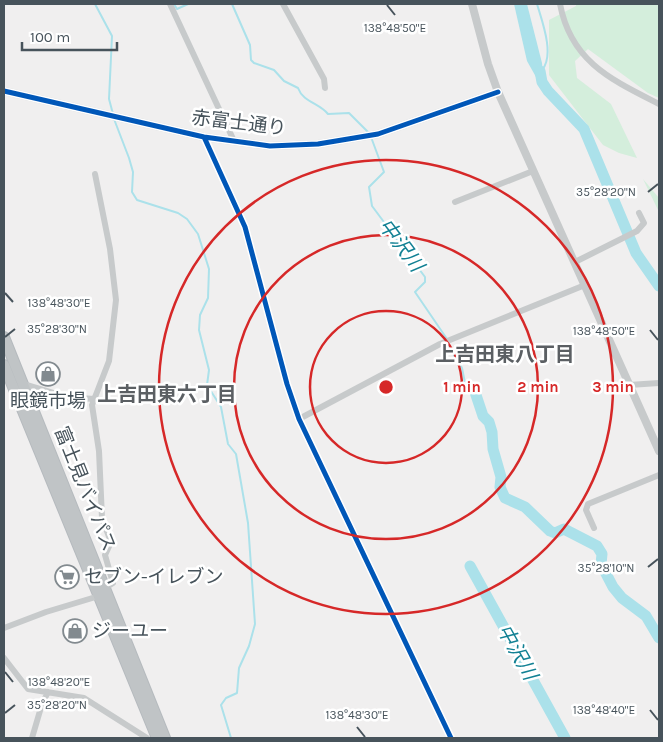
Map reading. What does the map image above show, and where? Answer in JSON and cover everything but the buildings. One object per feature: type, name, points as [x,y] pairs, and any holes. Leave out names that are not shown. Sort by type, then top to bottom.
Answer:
[{"type":"highway","name":"富士見バイパス","points":[[4,336],[24,384],[157,738]]},
{"type":"highway","name":"富士見バイパス","points":[[4,365],[165,738]]},
{"type":"street","points":[[170,4],[234,141]]},
{"type":"street","points":[[284,4],[324,79],[325,88]]},
{"type":"street","points":[[472,4],[488,64],[498,92],[532,172],[575,262],[659,452]]},
{"type":"street","points":[[560,4],[562,16],[572,38],[590,64],[616,82],[659,104]]},
{"type":"street","name":"赤富士通り","points":[[4,91],[204,137],[270,146],[318,144],[378,134],[498,92]]},
{"type":"street","points":[[204,137],[245,227],[286,384],[299,419],[451,738]]},
{"type":"street","points":[[455,202],[532,172]]},
{"type":"street","points":[[4,628],[102,592],[113,583],[105,555],[111,542],[102,518],[99,450],[92,411],[94,399],[109,361],[116,300],[110,249],[95,174]]},
{"type":"street","points":[[575,262],[637,230],[644,223],[639,213]]},
{"type":"street","points":[[299,419],[440,344],[585,285]]},
{"type":"street","points":[[629,385],[659,382]]},
{"type":"street","points":[[24,384],[67,397],[94,399]]},
{"type":"street","points":[[594,528],[586,510],[588,504],[659,474]]},
{"type":"street","points":[[4,658],[28,689],[84,698],[147,738]]},
{"type":"street","points":[[32,738],[42,704],[48,692]]},
{"type":"green space","points":[[576,4],[659,4],[659,98],[648,93],[588,49],[575,61],[577,78],[611,104],[637,158],[619,153],[603,145],[549,75],[549,20],[576,6]]},
{"type":"green space","points":[[643,179],[659,198],[659,212]]},
{"type":"water","points":[[514,4],[527,4],[542,63],[545,93],[527,61]]},
{"type":"waterway","name":"中沢川","points":[[95,4],[112,36],[109,99],[113,114]]},
{"type":"waterway","name":"中沢川","points":[[174,4],[177,9],[188,4]]},
{"type":"waterway","name":"中沢川","points":[[232,4],[250,45],[251,60],[254,63],[274,70],[284,81],[298,88],[300,93],[328,114],[349,113],[369,133]]},
{"type":"waterway","points":[[537,4],[547,47],[546,64],[542,70]]},
{"type":"waterway","points":[[540,71],[542,82],[548,91],[584,129],[636,253],[659,286]]},
{"type":"waterway","name":"中沢川","points":[[114,119],[133,172],[132,192],[137,200],[178,213],[187,219],[198,234],[209,269],[208,298],[200,315],[199,330],[209,370],[207,385],[221,407],[228,444],[236,454],[248,523],[255,624],[249,646],[239,668],[237,693],[226,698],[221,705],[231,738]]},
{"type":"waterway","name":"中沢川","points":[[371,137],[384,172],[369,187],[372,206],[425,277],[425,282],[415,292],[447,339]]},
{"type":"waterway","name":"中沢川","points":[[447,344],[462,368],[465,383],[475,392]]},
{"type":"waterway","name":"中沢川","points":[[475,392],[483,416],[489,422],[492,432],[493,449],[501,477],[500,487],[505,498],[525,507],[550,531],[555,533],[564,529],[597,546],[602,554],[601,564],[613,587],[622,598],[646,616],[659,638]]},
{"type":"waterway","name":"中沢川","points":[[470,566],[565,738]]},
{"type":"cycle path","points":[[4,91],[204,137],[270,146],[318,144],[378,134],[498,92]]},
{"type":"cycle path","points":[[204,137],[245,227],[287,384],[299,419],[451,738]]},
{"type":"place","name":"眼鏡市場","points":[[48,374]]},
{"type":"place","name":"セブン-イレブン","points":[[67,577]]},
{"type":"place","name":"ジーユー","points":[[75,631]]},
{"type":"district","name":"上吉田東八丁目","points":[[505,354]]},
{"type":"district","name":"上吉田東六丁目","points":[[167,394]]}]
